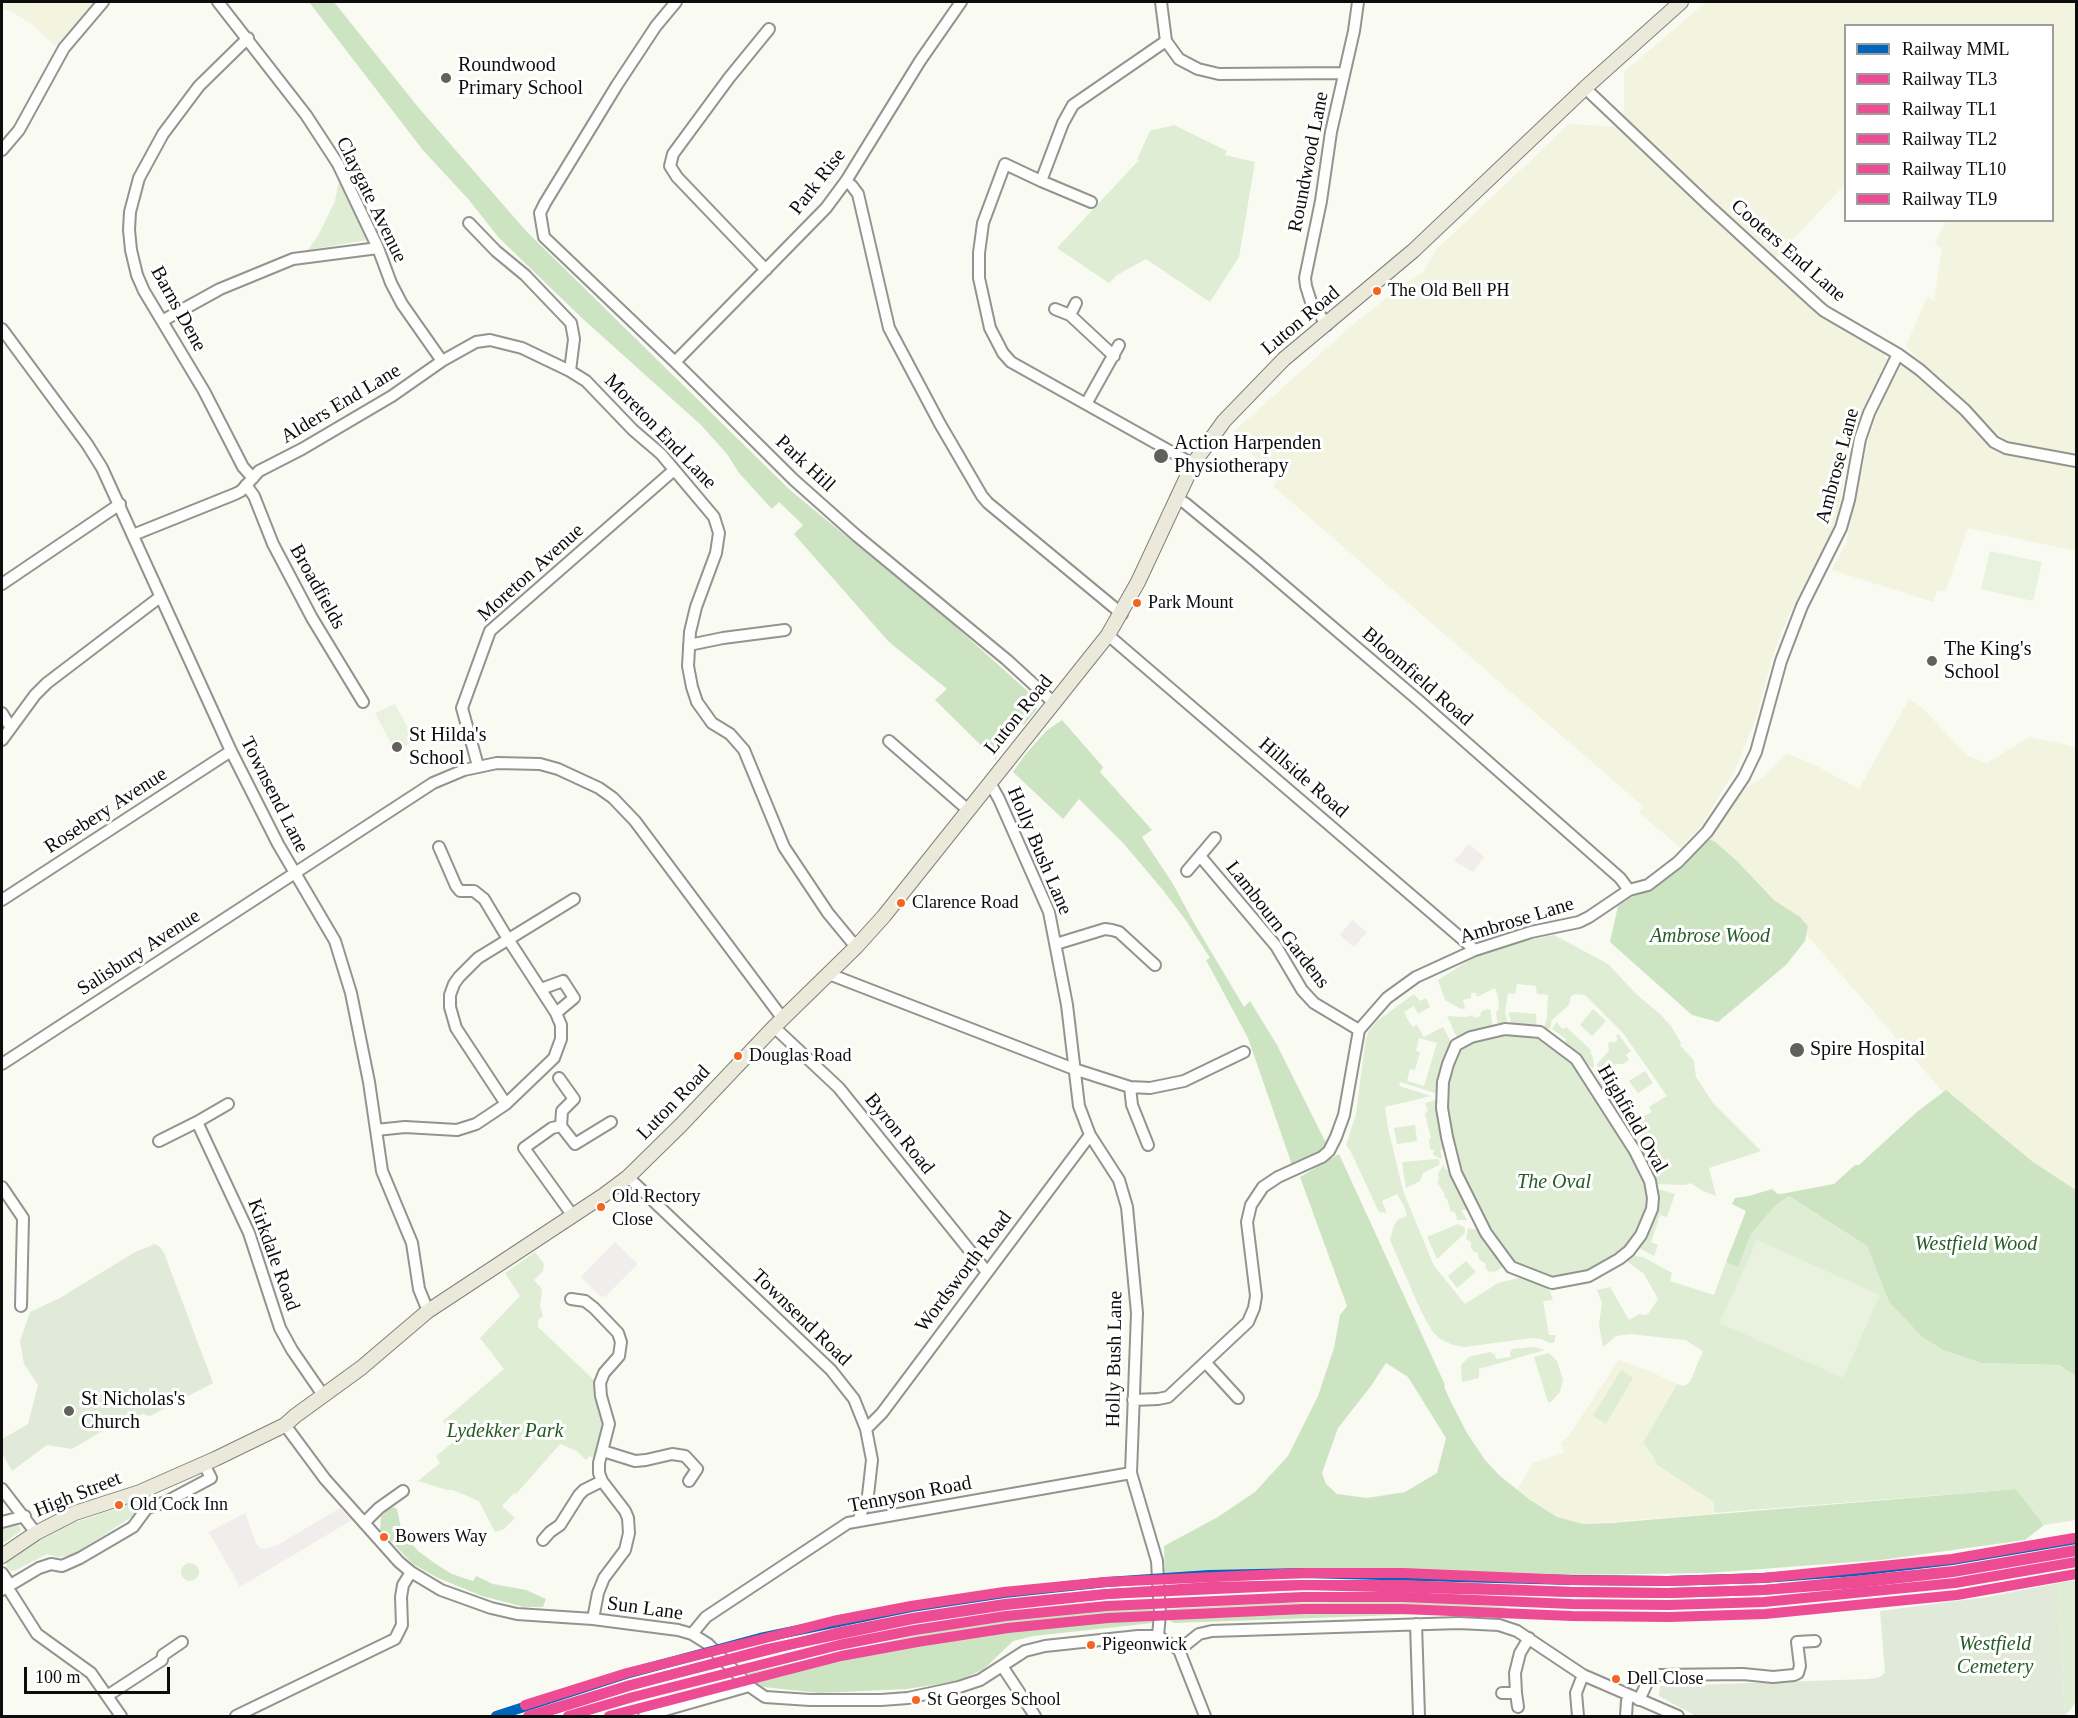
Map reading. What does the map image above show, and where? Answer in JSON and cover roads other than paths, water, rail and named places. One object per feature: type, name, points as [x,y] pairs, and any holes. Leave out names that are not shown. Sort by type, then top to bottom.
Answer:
[{"type":"main road","name":"Luton Road","points":[[323,1395],[361,1368],[428,1311],[628,1177],[778,1023],[856,947],[884,916],[1108,635],[1122,614],[1142,575],[1193,464],[1224,421],[1284,359],[1413,251],[1585,88],[1681,2]]},
{"type":"main road","name":"High Street","points":[[2,1556],[36,1533],[75,1513],[140,1492],[285,1425],[323,1395]]},
{"type":"street","points":[[2,150],[19,130],[64,48],[103,2]]},
{"type":"street","name":"Claygate Avenue","points":[[218,2],[306,115],[338,164],[402,304],[442,361]]},
{"type":"street","name":"Park Hill","points":[[676,2],[656,26],[616,85],[545,203],[540,213],[541,230],[544,237],[802,487],[866,544],[1007,660],[1054,703]]},
{"type":"street","name":"Park Rise","points":[[675,362],[826,208],[846,181],[920,61],[961,2]]},
{"type":"street","points":[[1161,2],[1166,41],[1179,59],[1198,69],[1219,74],[1344,74]]},
{"type":"street","name":"Roundwood Lane","points":[[1327,325],[1311,303],[1305,286],[1305,278],[1321,201],[1331,132],[1354,31],[1358,2]]},
{"type":"street","points":[[766,270],[677,177],[670,166],[673,154],[729,78],[769,29]]},
{"type":"street","name":"Barns Dene","points":[[248,38],[199,86],[181,108],[151,155],[135,192],[130,212],[131,250],[141,283],[204,391],[250,481]]},
{"type":"street","points":[[1041,181],[1063,123],[1073,105],[1166,41]]},
{"type":"street","name":"Cooters End Lane","points":[[1585,88],[1824,311],[1898,354],[1920,370],[1994,442],[2006,448],[2076,461]]},
{"type":"street","points":[[1091,202],[1005,164],[983,223],[979,253],[979,278],[984,310],[994,338],[1011,362],[1193,464]]},
{"type":"street","points":[[846,181],[858,194],[889,328],[934,414],[982,496],[1122,614]]},
{"type":"street","points":[[469,223],[571,322],[574,339],[570,371]]},
{"type":"street","points":[[162,321],[219,289],[293,259],[378,248]]},
{"type":"street","points":[[1070,315],[1076,303]]},
{"type":"street","points":[[1055,309],[1070,315],[1114,356]]},
{"type":"street","name":"Townsend Lane","points":[[2,329],[87,444],[102,468],[231,751],[278,844],[329,928],[351,993],[382,1171],[412,1243],[419,1289],[428,1311]]},
{"type":"street","name":"Alders End Lane","points":[[133,535],[235,494],[265,468],[303,449],[392,396],[442,361],[476,342],[490,340],[502,342],[536,353],[570,371]]},
{"type":"street","points":[[1086,404],[1119,345]]},
{"type":"street","name":"Ambrose Lane","points":[[1133,1400],[1168,1397],[1245,1326],[1254,1308],[1256,1288],[1248,1222],[1251,1205],[1263,1187],[1278,1177],[1322,1157],[1329,1151],[1344,1115],[1359,1030],[1387,998],[1416,977],[1475,950],[1531,932],[1579,922],[1598,912],[1629,890],[1648,885],[1678,862],[1707,832],[1744,777],[1756,752],[1781,661],[1802,606],[1841,528],[1849,500],[1860,439],[1869,413],[1898,354]]},
{"type":"street","name":"Moreton End Lane","points":[[570,371],[586,381],[633,430],[661,454],[714,517],[719,534],[716,554],[696,607],[689,645],[688,666],[697,702],[712,723],[730,734],[744,750],[784,847],[828,913],[856,947]]},
{"type":"street","name":"Moreton Avenue","points":[[478,766],[462,708],[490,632],[674,470]]},
{"type":"street","name":"Broadfields","points":[[250,481],[273,544],[301,597],[363,702]]},
{"type":"street","name":"Bloomfield Road","points":[[1176,498],[1185,502],[1418,700],[1620,878],[1629,890]]},
{"type":"street","points":[[2,584],[120,504]]},
{"type":"street","points":[[2,740],[35,695],[47,683],[160,597]]},
{"type":"street","points":[[689,645],[785,630]]},
{"type":"street","name":"Hillside Road","points":[[1108,635],[1475,950]]},
{"type":"street","points":[[2,712],[11,728]]},
{"type":"street","points":[[889,741],[968,810]]},
{"type":"street","name":"Rosebery Avenue","points":[[2,900],[231,751]]},
{"type":"street","points":[[295,873],[448,776],[478,766],[520,762],[540,764],[578,777],[613,798],[635,821],[778,1023]]},
{"type":"street","name":"Holly Bush Lane","points":[[990,783],[1049,912],[1067,1005],[1079,1106],[1090,1135],[1119,1180],[1127,1207],[1130,1259],[1137,1305],[1131,1473],[1157,1561],[1160,1614],[1158,1636]]},
{"type":"street","name":"Lambourn Gardens","points":[[1187,871],[1215,838]]},
{"type":"street","points":[[376,1130],[405,1127],[457,1130],[476,1124],[506,1104],[554,1058],[561,1039],[561,1026],[556,1013],[541,989],[480,894],[474,891],[460,891],[456,886],[439,847]]},
{"type":"street","name":"Lambourn Gardens","points":[[1200,856],[1276,946],[1302,990],[1314,1004],[1359,1030]]},
{"type":"street","name":"Salisbury Avenue","points":[[2,1064],[295,873]]},
{"type":"street","points":[[506,1104],[456,1028],[450,1007],[450,995],[459,977],[478,958],[574,899]]},
{"type":"street","points":[[1056,944],[1105,929],[1112,930],[1119,932],[1155,965]]},
{"type":"street","points":[[829,974],[1074,1069],[1130,1087],[1150,1088],[1184,1081],[1244,1052]]},
{"type":"street","points":[[541,989],[563,981],[574,998],[556,1013]]},
{"type":"street","name":"Byron Road","points":[[778,1023],[839,1088],[987,1272]]},
{"type":"street","name":"Highfield Oval","points":[[1505,1029],[1540,1032],[1559,1045],[1576,1059],[1635,1151],[1651,1186],[1653,1198],[1649,1217],[1641,1235],[1629,1251],[1619,1259],[1589,1276],[1552,1283],[1511,1267],[1486,1233],[1456,1173],[1447,1137],[1442,1108],[1443,1082],[1456,1046],[1471,1037],[1505,1029]]},
{"type":"street","points":[[559,1078],[574,1099],[562,1111],[561,1126],[575,1144],[611,1122]]},
{"type":"street","points":[[1130,1087],[1132,1105],[1148,1145]]},
{"type":"street","points":[[159,1141],[228,1104]]},
{"type":"street","name":"Kirkdale Road","points":[[197,1122],[249,1233],[280,1328],[323,1395]]},
{"type":"street","points":[[561,1126],[552,1128],[524,1148],[573,1216]]},
{"type":"street","name":"Wordsworth Road","points":[[866,1429],[882,1413],[1090,1135]]},
{"type":"street","name":"Townsend Road","points":[[628,1177],[831,1370],[854,1399],[871,1446],[873,1471],[868,1495],[858,1521]]},
{"type":"street","points":[[2,1187],[23,1218],[21,1306]]},
{"type":"street","points":[[572,1299],[585,1301],[594,1308],[618,1333],[621,1342],[620,1356],[604,1373],[600,1383],[601,1396],[609,1424],[599,1468],[602,1481],[625,1511],[629,1533],[625,1550],[604,1578],[598,1593],[593,1620]]},
{"type":"street","points":[[1206,1363],[1238,1398]]},
{"type":"street","name":"Sun Lane","points":[[285,1425],[325,1479],[411,1572],[441,1590],[508,1612],[678,1630],[692,1634],[708,1644],[747,1684],[765,1697],[810,1700],[908,1698],[980,1680],[1034,1648],[1138,1636],[1158,1636]]},
{"type":"street","points":[[603,1450],[635,1461],[679,1454],[685,1456],[702,1466],[689,1481]]},
{"type":"street","name":"High Street","points":[[7,1590],[39,1568],[51,1564],[62,1566],[80,1558],[133,1527],[147,1508],[166,1502],[212,1478],[204,1464]]},
{"type":"street","name":"Tennyson Road","points":[[692,1634],[706,1617],[848,1523],[1131,1473]]},
{"type":"street","points":[[543,1540],[560,1525],[584,1490],[602,1481]]},
{"type":"street","points":[[2,1490],[25,1516],[36,1533]]},
{"type":"street","points":[[364,1522],[403,1491]]},
{"type":"street","name":"High Street","points":[[140,1492],[147,1508]]},
{"type":"street","points":[[2,1522],[25,1516]]},
{"type":"street","points":[[236,1716],[395,1639],[402,1625],[403,1585],[411,1572]]},
{"type":"street","points":[[2,1573],[7,1590],[37,1634],[91,1673],[122,1716]]},
{"type":"street","points":[[1179,1650],[1199,1634],[1212,1631],[1416,1624],[1489,1624],[1508,1628],[1529,1638],[1583,1675],[1678,1716]]},
{"type":"street","points":[[1416,1624],[1419,1716]]},
{"type":"street","points":[[1158,1636],[1179,1650],[1205,1716]]},
{"type":"street","points":[[1518,1707],[1515,1673],[1520,1653],[1529,1638]]},
{"type":"street","points":[[1626,1716],[1627,1701],[1634,1698],[1654,1677],[1743,1674],[1773,1677],[1794,1676],[1798,1673],[1800,1666],[1797,1642],[1815,1641]]},
{"type":"street","points":[[107,1696],[162,1660],[163,1654],[182,1642]]},
{"type":"street","points":[[1002,1666],[1035,1716]]},
{"type":"street","points":[[1578,1716],[1576,1693],[1583,1675]]},
{"type":"street","points":[[644,1716],[747,1684]]},
{"type":"street","points":[[1502,1694],[1516,1693]]},
{"type":"rail line","name":"TL10","points":[[525,1705],[627,1673],[833,1621],[1004,1592],[1105,1582],[1303,1573],[1403,1573],[1572,1580],[1668,1581],[1763,1578],[1952,1559],[2074,1538]]},
{"type":"rail line","name":"MML","points":[[496,1716],[626,1674],[760,1638],[911,1607],[1004,1593],[1107,1582],[1209,1575],[1304,1573],[1572,1580],[1667,1581],[1763,1578],[1857,1571],[1952,1560],[2076,1539]]},
{"type":"rail line","name":"TL1","points":[[528,1716],[630,1685],[836,1633],[1005,1604],[1106,1594],[1303,1585],[1403,1585],[1572,1592],[1668,1593],[1764,1590],[1954,1571],[2076,1550]]},
{"type":"rail line","name":"TL3","points":[[533,1716],[629,1686],[763,1650],[913,1619],[1006,1605],[1108,1594],[1210,1587],[1304,1585],[1572,1592],[1667,1593],[1763,1590],[1858,1583],[1953,1572],[2076,1551]]},
{"type":"rail line","name":"TL2","points":[[568,1716],[633,1697],[839,1645],[1006,1616],[1107,1606],[1303,1597],[1403,1597],[1572,1604],[1668,1605],[1764,1602],[1955,1583],[2076,1562]]},
{"type":"rail line","name":"TL9","points":[[609,1716],[841,1656],[1008,1628],[1108,1618],[1304,1609],[1403,1609],[1572,1616],[1669,1617],[1765,1614],[1957,1595],[2076,1574]]},
{"type":"place","name":"Roundwood Primary School","points":[[446,78]]},
{"type":"place","name":"The Old Bell PH","points":[[1377,291]]},
{"type":"place","name":"Action Harpenden Physiotherapy","points":[[1161,456]]},
{"type":"place","name":"Park Mount","points":[[1137,603]]},
{"type":"place","name":"The King's School","points":[[1932,661]]},
{"type":"place","name":"St Hilda's School","points":[[397,747]]},
{"type":"place","name":"Clarence Road","points":[[901,903]]},
{"type":"place","name":"Spire Hospital","points":[[1797,1050]]},
{"type":"place","name":"Douglas Road","points":[[738,1056]]},
{"type":"place","name":"Old Rectory Close","points":[[601,1207]]},
{"type":"place","name":"St Nicholas's Church","points":[[69,1411]]},
{"type":"place","name":"Old Cock Inn","points":[[119,1505]]},
{"type":"place","name":"Bowers Way","points":[[384,1537]]},
{"type":"place","name":"Pigeonwick","points":[[1091,1645]]},
{"type":"place","name":"Dell Close","points":[[1616,1679]]},
{"type":"place","name":"St Georges School","points":[[916,1700]]},
{"type":"park label","name":"Ambrose Wood","points":[[1710,937]]},
{"type":"park label","name":"The Oval","points":[[1554,1183]]},
{"type":"park label","name":"Westfield Wood","points":[[1976,1245]]},
{"type":"park label","name":"Lydekker Park","points":[[505,1432]]},
{"type":"park label","name":"Westfield Cemetery","points":[[1995,1656]]}]
